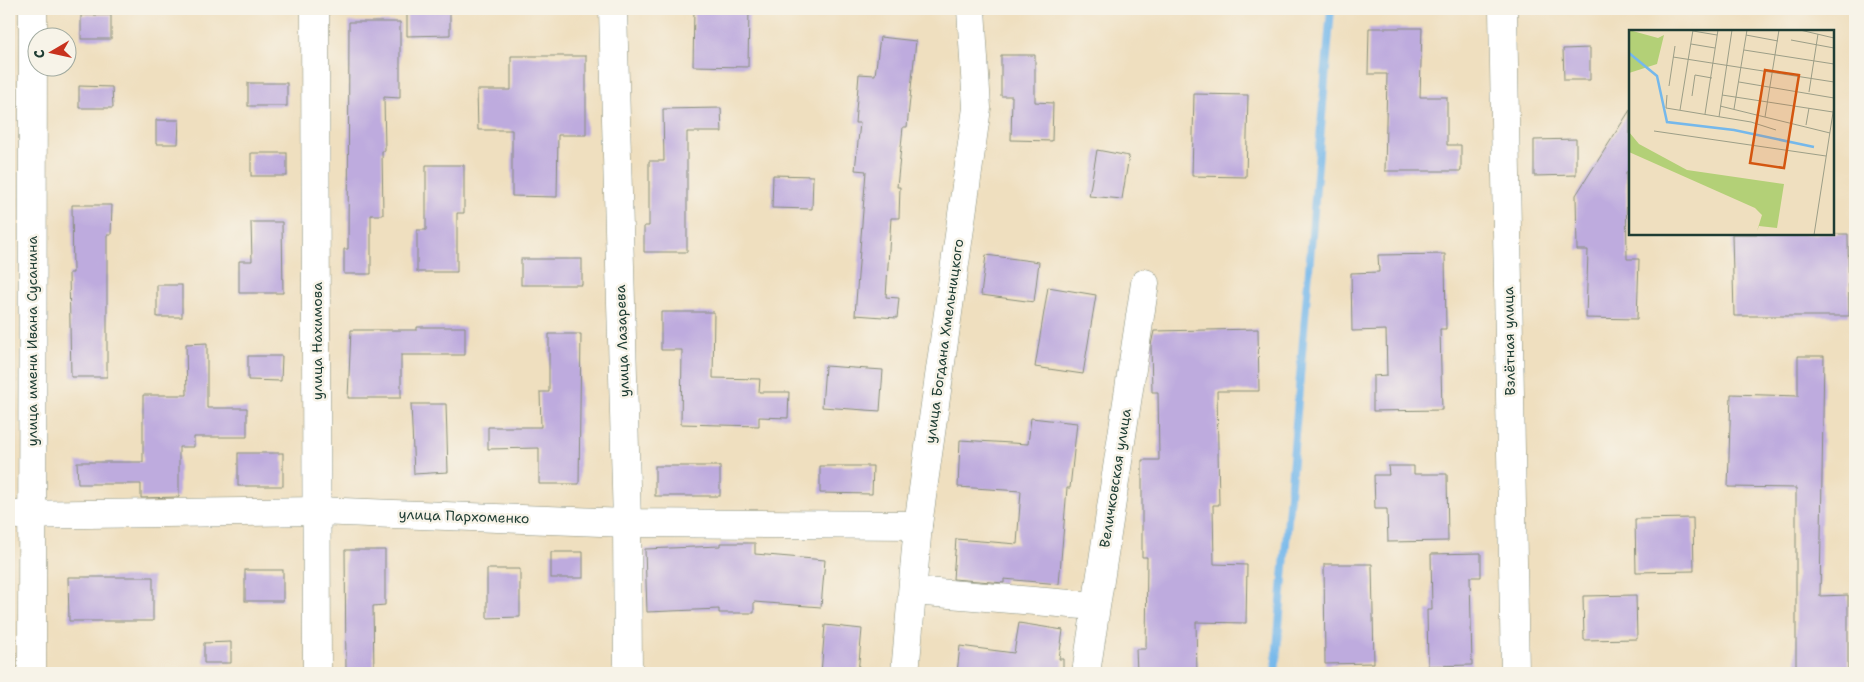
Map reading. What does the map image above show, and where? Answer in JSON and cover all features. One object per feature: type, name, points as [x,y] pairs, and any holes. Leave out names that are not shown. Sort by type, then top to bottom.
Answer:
[{"type":"street","name":"улица имени Ивана Сусанина","points":[[32,673],[20,516],[33,9]]},
{"type":"street","name":"улица Нахимова","points":[[315,9],[317,673]]},
{"type":"street","name":"улица Лазарева","points":[[613,9],[627,523],[628,673]]},
{"type":"street","name":"улица Богдана Хмельницкого","points":[[906,673],[918,525],[978,108],[971,9]]},
{"type":"street","name":"Взлётная улица","points":[[1503,9],[1515,673]]},
{"type":"street","name":"Величковская улица","points":[[1086,673],[1145,283]]},
{"type":"street","name":"улица Пархоменко","points":[[20,516],[317,510],[627,523],[918,525]]},
{"type":"street","points":[[913,591],[1095,606]]},
{"type":"building","points":[[407,9],[450,9],[450,35],[407,36]]},
{"type":"building","points":[[694,9],[749,9],[748,67],[693,66]]},
{"type":"building","points":[[81,15],[111,15],[111,39],[81,39]]},
{"type":"building","points":[[349,22],[400,22],[400,98],[384,97],[385,151],[382,151],[383,215],[371,215],[371,274],[344,274],[344,249],[348,249]]},
{"type":"building","points":[[1369,28],[1422,28],[1420,97],[1447,97],[1447,145],[1461,145],[1461,171],[1385,171],[1387,74],[1368,74]]},
{"type":"building","points":[[880,37],[916,41],[907,127],[903,127],[897,187],[900,187],[899,218],[891,218],[886,297],[899,298],[897,318],[855,315],[866,171],[855,170],[860,123],[855,123],[859,74],[875,75]]},
{"type":"building","points":[[1590,48],[1590,80],[1564,80],[1563,49]]},
{"type":"building","points":[[1001,55],[1035,55],[1035,102],[1053,103],[1052,141],[1011,140],[1012,96],[1001,96]]},
{"type":"building","points":[[511,56],[586,56],[586,135],[558,135],[557,197],[512,196],[512,130],[478,130],[477,90],[511,90]]},
{"type":"building","points":[[248,83],[287,83],[287,106],[248,106]]},
{"type":"building","points":[[79,86],[112,87],[113,108],[79,108]]},
{"type":"building","points":[[1194,94],[1248,95],[1246,177],[1192,176]]},
{"type":"building","points":[[721,108],[722,132],[687,132],[687,252],[644,252],[644,226],[649,226],[649,161],[664,161],[663,109]]},
{"type":"building","points":[[1629,112],[1629,171],[1626,172],[1627,259],[1639,259],[1637,319],[1586,318],[1588,250],[1577,250],[1576,195]]},
{"type":"building","points":[[156,120],[179,120],[178,144],[156,144]]},
{"type":"building","points":[[1576,139],[1576,175],[1534,176],[1534,140]]},
{"type":"building","points":[[1097,150],[1129,156],[1122,199],[1089,196]]},
{"type":"building","points":[[251,153],[287,153],[287,176],[251,176]]},
{"type":"building","points":[[426,165],[464,165],[464,213],[457,213],[457,272],[417,272],[417,230],[426,230]]},
{"type":"building","points":[[773,175],[813,176],[812,209],[772,208]]},
{"type":"building","points":[[72,205],[112,205],[111,235],[107,235],[107,377],[71,377],[69,273],[73,273]]},
{"type":"building","points":[[251,222],[282,222],[283,293],[239,293],[239,261],[252,261]]},
{"type":"building","points":[[1848,234],[1849,316],[1734,316],[1732,235]]},
{"type":"building","points":[[1445,254],[1446,329],[1440,329],[1442,410],[1373,411],[1373,376],[1387,375],[1386,330],[1352,331],[1351,273],[1379,272],[1378,255]]},
{"type":"building","points":[[986,255],[1039,262],[1034,302],[981,295]]},
{"type":"building","points":[[521,259],[582,259],[582,285],[521,285]]},
{"type":"building","points":[[157,285],[182,285],[182,317],[157,317]]},
{"type":"building","points":[[1048,287],[1096,295],[1083,374],[1035,367]]},
{"type":"building","points":[[661,312],[714,312],[713,378],[760,379],[759,392],[789,392],[788,418],[759,417],[759,426],[681,424],[682,350],[661,350]]},
{"type":"building","points":[[417,327],[465,327],[465,355],[401,355],[401,398],[348,398],[351,330],[417,330]]},
{"type":"building","points":[[1258,329],[1259,391],[1217,391],[1219,505],[1213,505],[1214,564],[1247,565],[1246,623],[1196,622],[1197,673],[1137,673],[1136,649],[1146,649],[1147,557],[1142,557],[1142,460],[1159,460],[1158,392],[1152,392],[1151,345],[1154,331]]},
{"type":"building","points":[[549,334],[581,334],[579,484],[539,484],[539,448],[488,449],[488,427],[541,427],[540,392],[549,392]]},
{"type":"building","points":[[207,343],[207,408],[247,408],[247,437],[194,437],[194,447],[179,447],[179,497],[141,498],[141,484],[78,484],[77,462],[143,462],[143,395],[187,395],[186,344]]},
{"type":"building","points":[[248,356],[282,356],[281,381],[248,380]]},
{"type":"building","points":[[1798,356],[1824,356],[1820,596],[1848,595],[1848,673],[1796,673],[1796,488],[1728,487],[1731,394],[1798,396]]},
{"type":"building","points":[[825,366],[883,370],[880,411],[822,407]]},
{"type":"building","points":[[411,404],[446,404],[448,472],[414,474]]},
{"type":"building","points":[[1031,418],[1077,423],[1070,488],[1067,488],[1059,584],[1004,579],[1004,583],[953,579],[956,539],[1017,544],[1021,491],[958,487],[960,440],[1028,444]]},
{"type":"building","points":[[238,453],[283,453],[283,486],[238,486]]},
{"type":"building","points":[[655,466],[720,466],[720,496],[655,496]]},
{"type":"building","points":[[820,466],[873,466],[872,494],[820,493]]},
{"type":"building","points":[[1388,466],[1414,466],[1414,474],[1447,474],[1448,541],[1388,542],[1387,509],[1375,509],[1374,475],[1389,475]]},
{"type":"building","points":[[1693,518],[1694,571],[1636,572],[1635,519]]},
{"type":"building","points":[[720,543],[755,543],[755,554],[825,560],[821,607],[754,602],[754,613],[719,613],[719,609],[647,612],[645,549],[720,546]]},
{"type":"building","points":[[345,550],[385,550],[385,605],[373,606],[374,673],[346,673]]},
{"type":"building","points":[[551,552],[583,552],[583,578],[551,578]]},
{"type":"building","points":[[1481,553],[1481,577],[1470,577],[1472,665],[1428,666],[1427,610],[1432,610],[1431,554]]},
{"type":"building","points":[[1324,564],[1372,564],[1374,663],[1325,664]]},
{"type":"building","points":[[487,569],[520,569],[520,617],[487,618]]},
{"type":"building","points":[[245,570],[283,570],[283,601],[245,601]]},
{"type":"building","points":[[68,577],[153,577],[153,621],[69,621]]},
{"type":"building","points":[[1636,595],[1637,639],[1584,640],[1583,596]]},
{"type":"building","points":[[1019,623],[1063,630],[1059,659],[1063,659],[1063,673],[957,673],[960,646],[1014,653]]},
{"type":"building","points":[[825,625],[862,629],[858,673],[821,673]]},
{"type":"building","points":[[231,642],[231,663],[204,663],[204,643]]},
{"type":"waterway","points":[[1275,673],[1331,9]]}]
